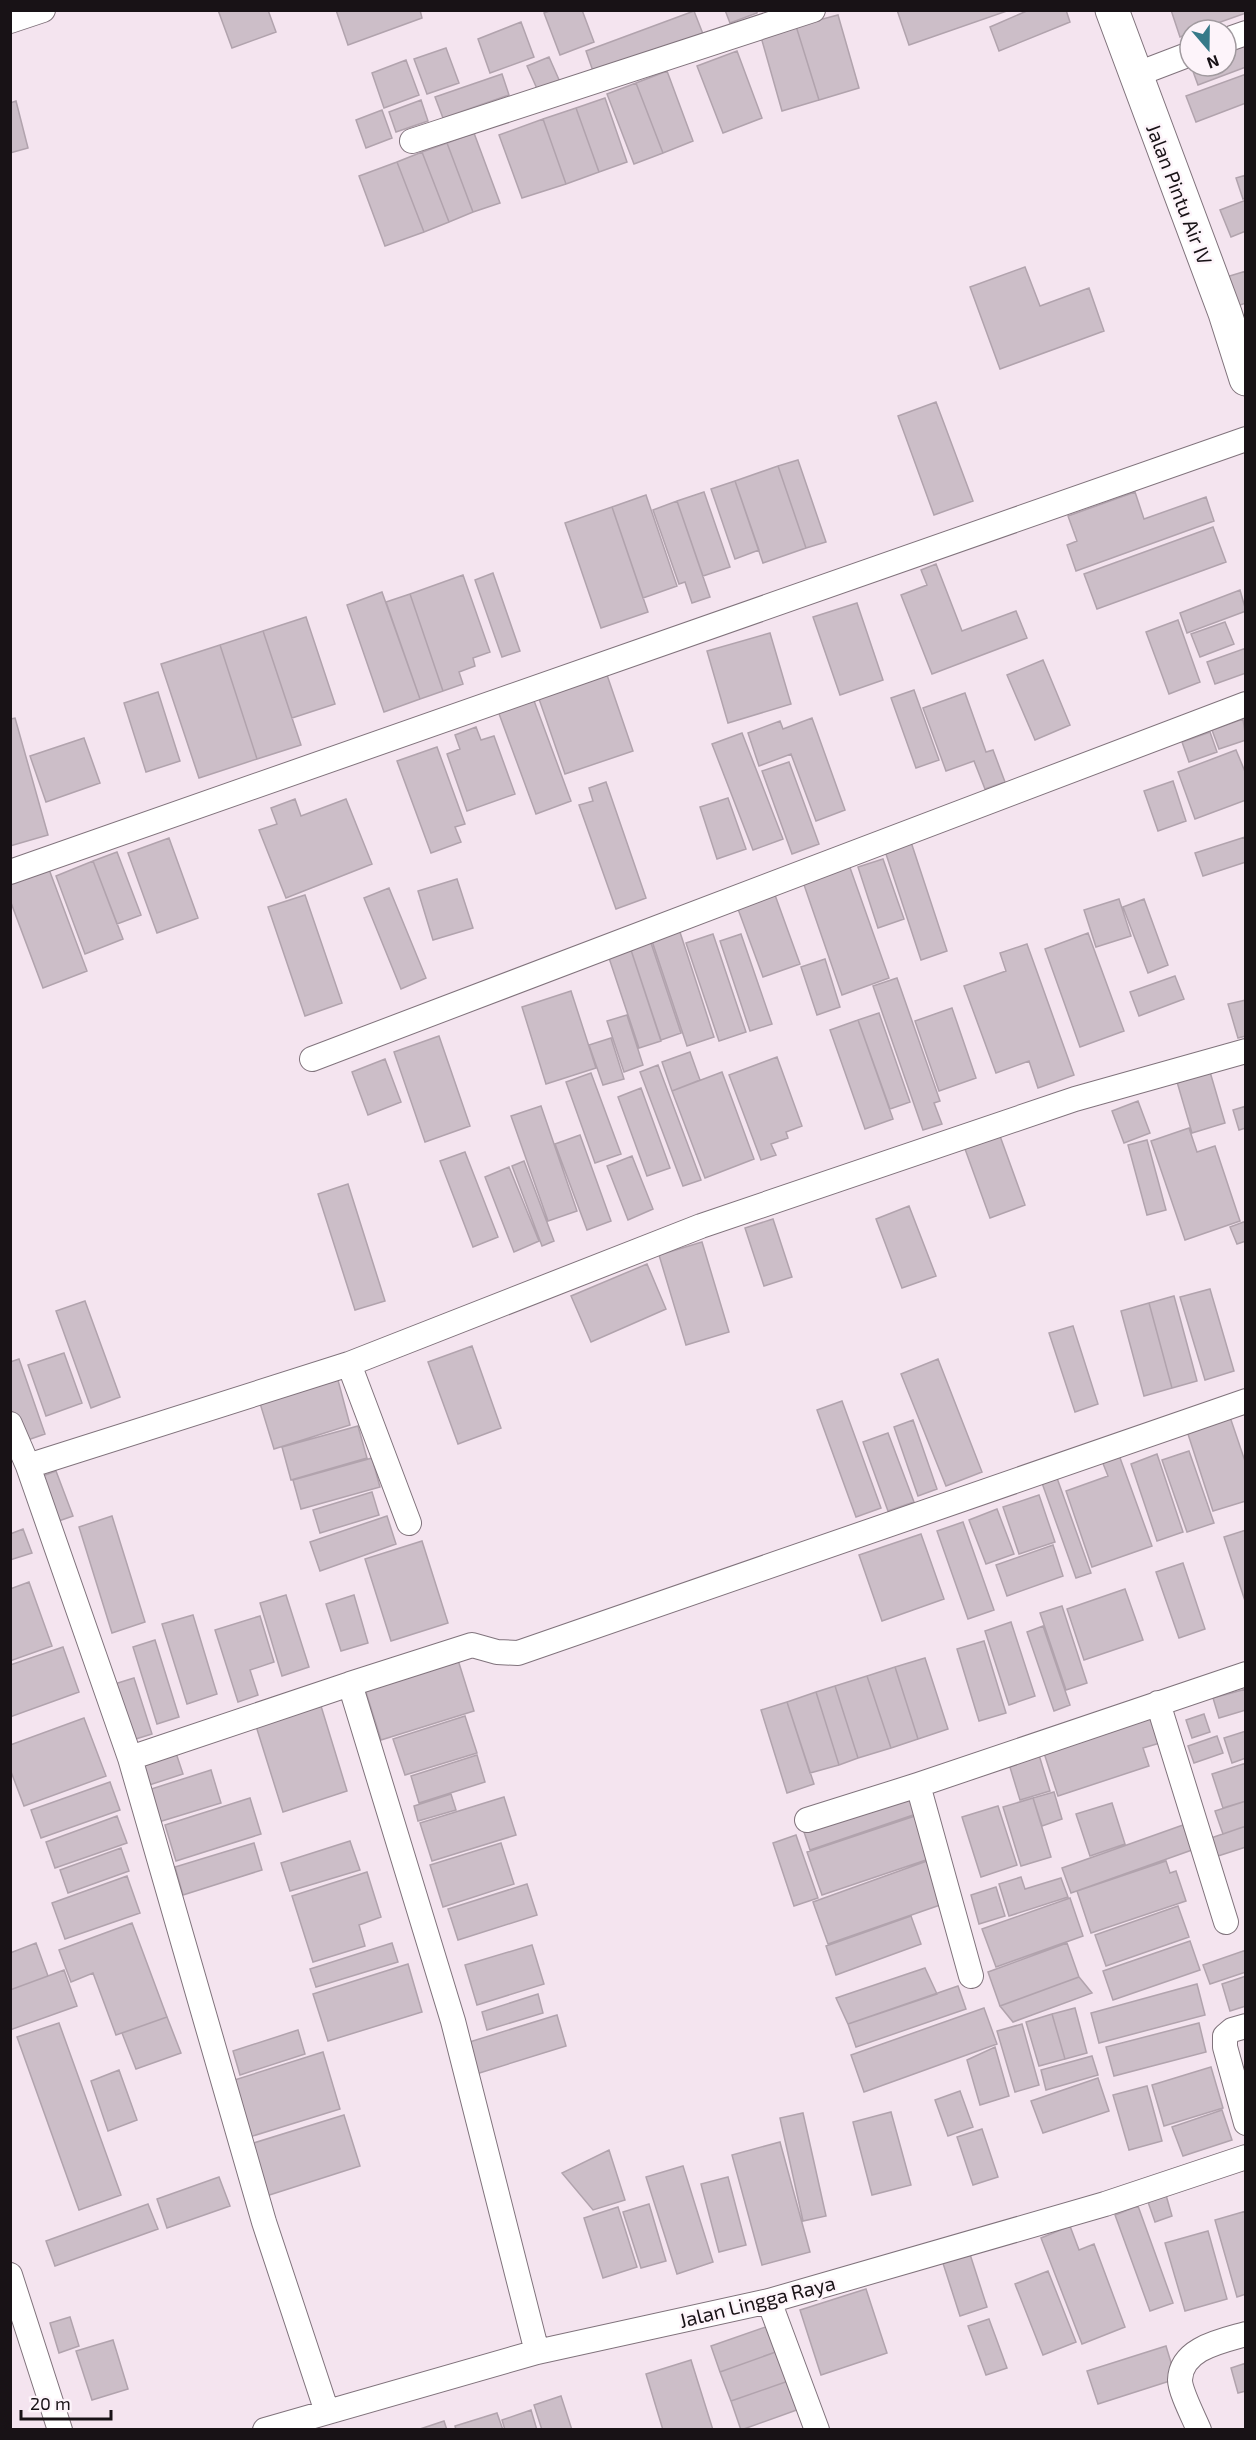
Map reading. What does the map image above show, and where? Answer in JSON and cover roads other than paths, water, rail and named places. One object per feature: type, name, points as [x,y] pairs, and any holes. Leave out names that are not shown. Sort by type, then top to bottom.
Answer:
[{"type":"main road","name":"Jalan Pintu Air IV","points":[[1112,10],[1136,75],[1235,309],[1245,379]]},
{"type":"street","points":[[10,21],[43,10]]},
{"type":"street","points":[[412,141],[813,10]]},
{"type":"street","points":[[1136,75],[1178,59]]},
{"type":"street","points":[[10,872],[1245,439]]},
{"type":"street","points":[[312,1059],[1245,704]]},
{"type":"street","points":[[28,1466],[349,1364],[702,1226],[1075,1099],[1245,1051]]},
{"type":"street","points":[[349,1364],[409,1523]]},
{"type":"street","points":[[130,1758],[350,1683],[472,1645],[497,1652],[518,1653],[1245,1401]]},
{"type":"street","points":[[10,1424],[28,1466],[130,1758],[264,2222],[327,2412]]},
{"type":"street","points":[[807,1820],[918,1785],[1245,1674]]},
{"type":"street","points":[[350,1683],[453,2021],[537,2352]]},
{"type":"street","points":[[1158,1703],[1226,1922]]},
{"type":"street","points":[[918,1785],[971,1976]]},
{"type":"street","points":[[1245,2026],[1232,2030],[1225,2036],[1227,2062],[1245,2123]]},
{"type":"street","name":"Jalan Lingga Raya","points":[[265,2430],[537,2352],[769,2301],[1105,2204],[1245,2157]]},
{"type":"street","points":[[10,2275],[60,2430]]},
{"type":"street","points":[[769,2301],[817,2430]]},
{"type":"street","points":[[1199,2430],[1180,2381],[1187,2362],[1203,2347],[1245,2334]]}]
